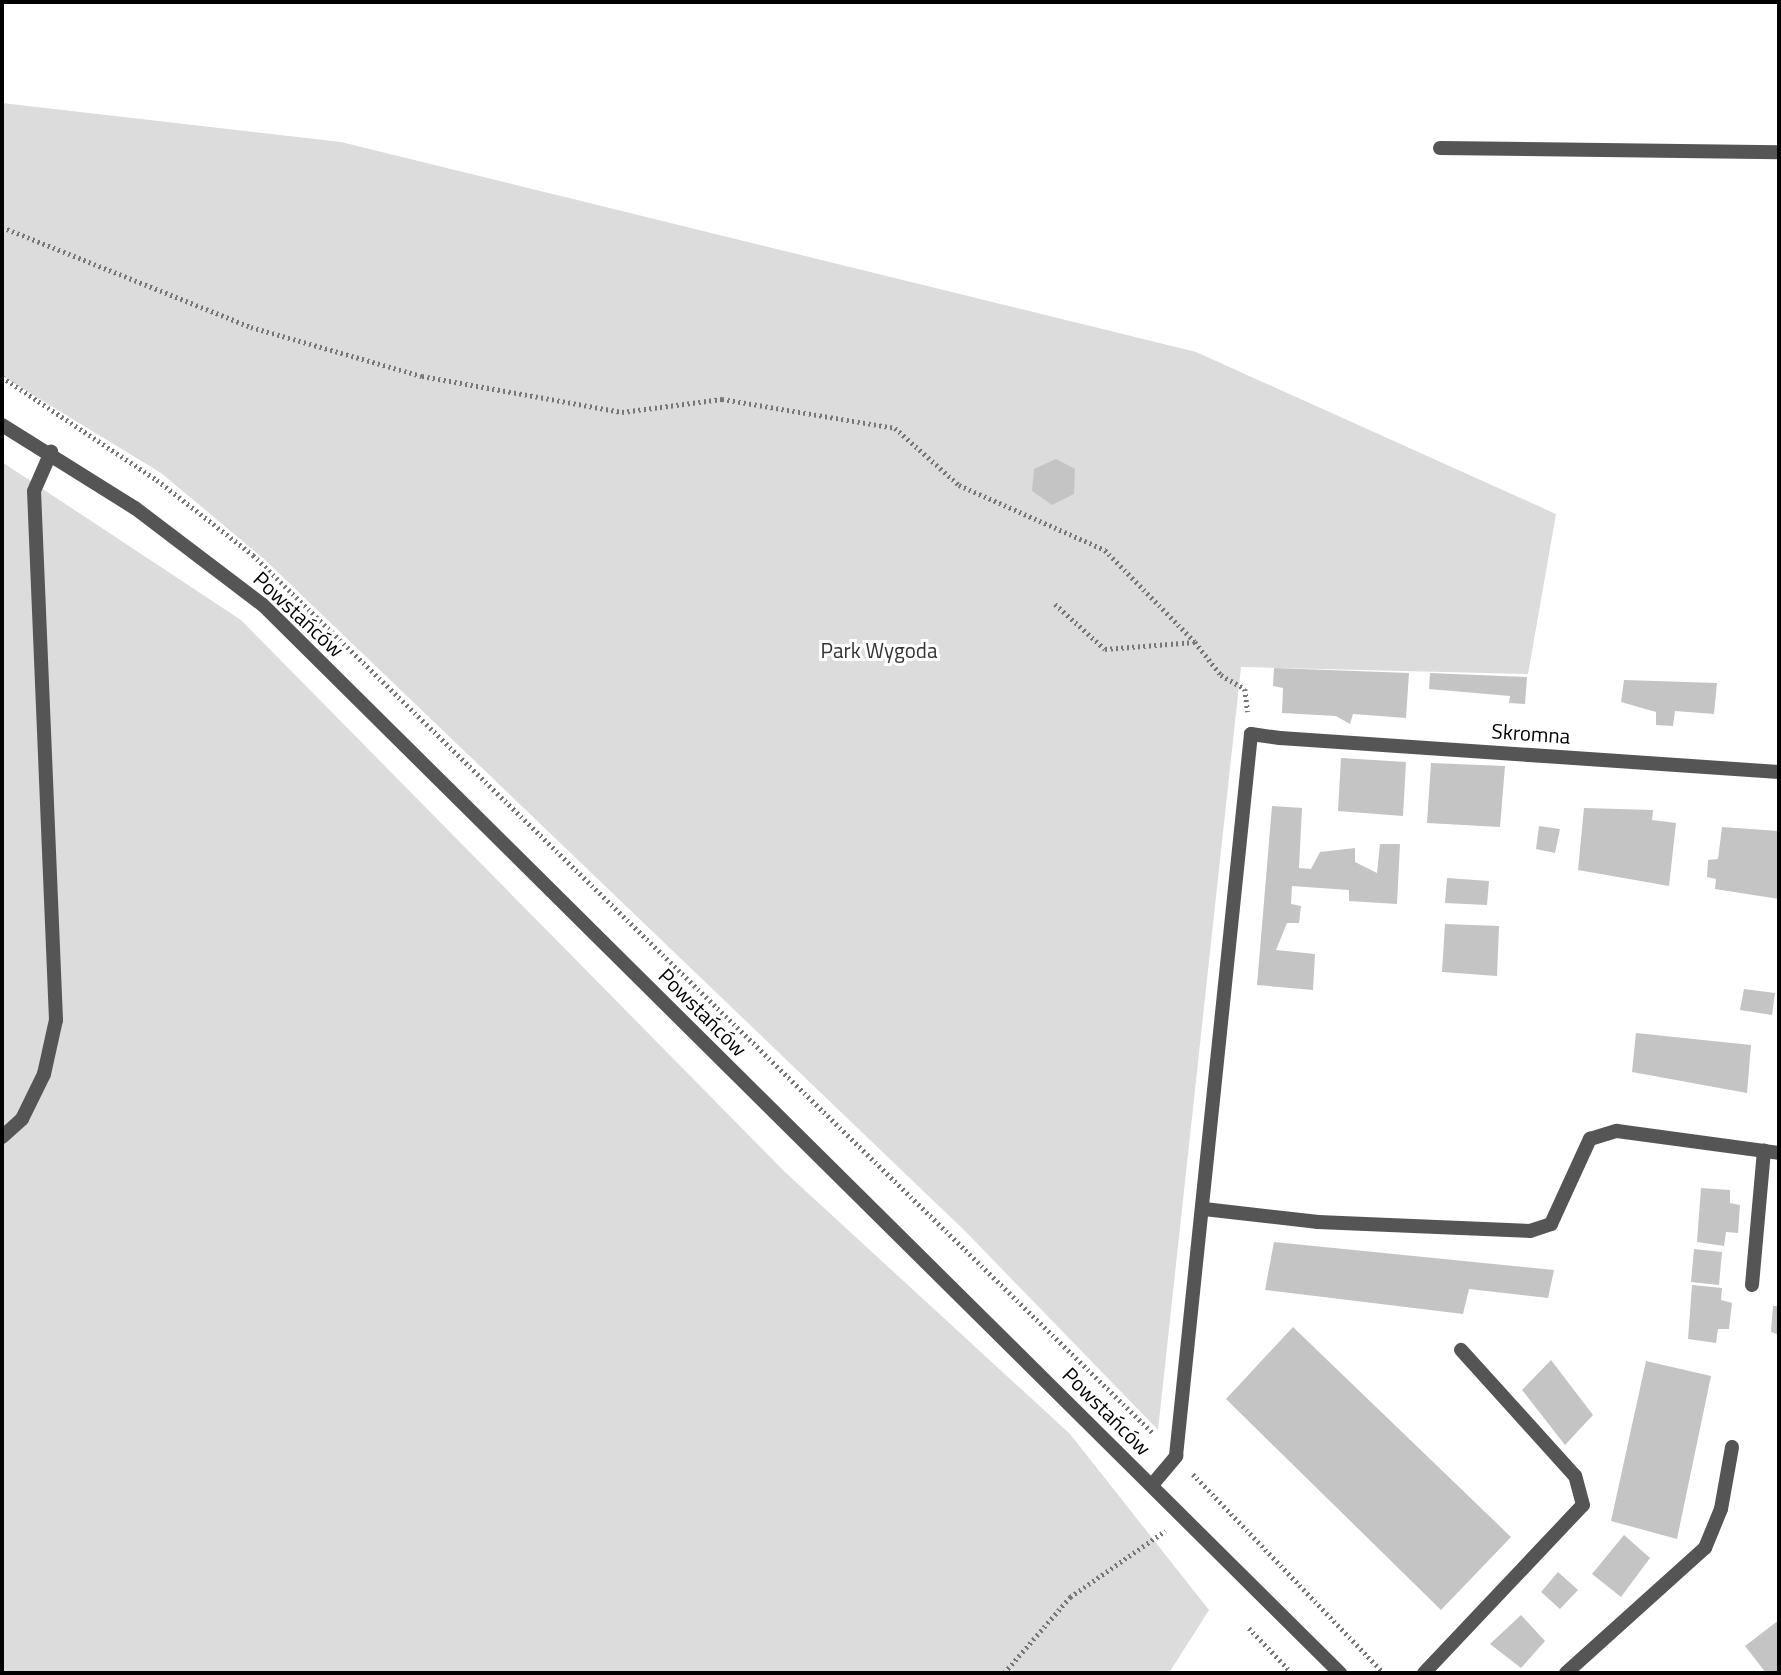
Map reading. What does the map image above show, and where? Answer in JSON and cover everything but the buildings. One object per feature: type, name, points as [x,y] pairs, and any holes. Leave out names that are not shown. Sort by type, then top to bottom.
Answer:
[{"type":"street","points":[[1440,148],[1779,152]]},
{"type":"street","name":"Powstańców","points":[[2,425],[51,452],[263,605],[1186,1518],[1339,1673]]},
{"type":"street","points":[[2,1137],[22,1119],[44,1074],[56,1020],[34,491],[51,452]]},
{"type":"street","points":[[1152,1485],[1176,1456],[1204,1209],[1251,734]]},
{"type":"street","name":"Skromna","points":[[1251,734],[1779,772]]},
{"type":"street","points":[[1204,1209],[1331,1223],[1530,1231],[1551,1224],[1590,1139],[1617,1131],[1779,1153]]},
{"type":"street","points":[[1752,1284],[1764,1151]]},
{"type":"street","points":[[1424,1673],[1583,1505],[1575,1476],[1461,1350]]},
{"type":"street","points":[[1566,1673],[1705,1548],[1721,1509],[1732,1447]]},
{"type":"path","points":[[2,227],[251,327],[422,376],[622,412],[722,399],[895,428],[959,485],[1105,550],[1195,642],[1221,675],[1245,689],[1251,734]]},
{"type":"path","points":[[2,377],[157,480],[253,555],[1176,1456],[1384,1673]]},
{"type":"path","points":[[1055,604],[1105,649],[1195,642]]},
{"type":"path","points":[[1004,1673],[1070,1597],[1186,1518]]},
{"type":"path","points":[[1249,1628],[1292,1673]]},
{"type":"green space","name":"Park Wygoda","points":[[2,103],[341,142],[1196,352],[1556,514],[1528,674],[1241,667],[1158,1430],[965,1231],[263,558],[161,473],[2,376]]},
{"type":"green space","points":[[2,462],[241,620],[786,1173],[1070,1434],[1209,1610],[1169,1673],[2,1673]]}]
